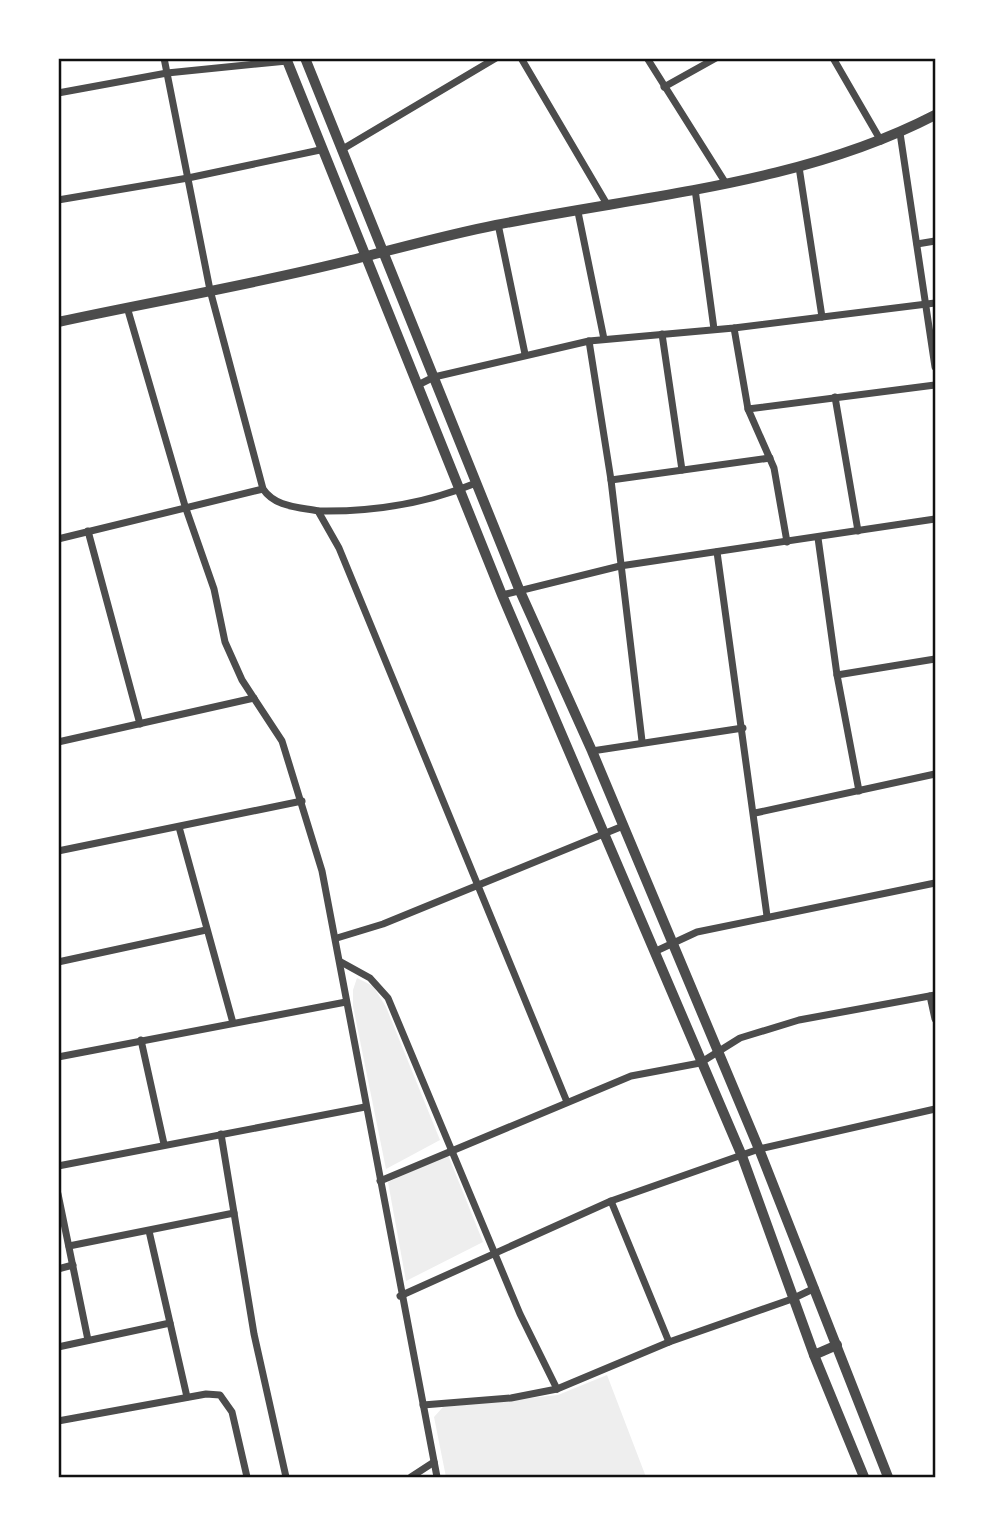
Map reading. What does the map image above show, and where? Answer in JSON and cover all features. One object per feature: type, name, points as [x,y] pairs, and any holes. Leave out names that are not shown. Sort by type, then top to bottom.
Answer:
[{"type":"street","points":[[164,58],[210,290],[263,489],[268,497],[282,504],[318,510],[365,511],[429,500],[476,483]]},
{"type":"street","points":[[305,58],[519,590],[592,751],[671,945],[759,1149],[888,1477]]},
{"type":"street","points":[[341,150],[496,58]]},
{"type":"street","points":[[522,58],[609,207]]},
{"type":"street","points":[[647,58],[725,182]]},
{"type":"street","points":[[664,87],[716,58]]},
{"type":"street","points":[[833,58],[882,142]]},
{"type":"street","points":[[58,93],[167,73],[286,59],[320,149],[502,595],[742,1156],[792,1299],[864,1477]]},
{"type":"street","points":[[304,102],[320,95]]},
{"type":"street","points":[[58,322],[364,257],[498,224],[609,207],[799,167],[882,142],[935,115]]},
{"type":"street","points":[[900,133],[935,367]]},
{"type":"street","points":[[58,200],[188,177],[320,149]]},
{"type":"street","points":[[799,167],[822,317]]},
{"type":"street","points":[[695,188],[714,330]]},
{"type":"street","points":[[578,212],[604,339]]},
{"type":"street","points":[[498,224],[525,354]]},
{"type":"street","points":[[917,244],[935,241]]},
{"type":"street","points":[[418,385],[434,376],[589,341],[734,328],[935,303]]},
{"type":"street","points":[[127,307],[185,506],[214,590],[229,652],[254,698],[282,740],[302,801],[337,938],[346,1002],[400,1296],[437,1477]]},
{"type":"street","points":[[734,328],[748,409],[770,458],[787,542]]},
{"type":"street","points":[[662,334],[682,470]]},
{"type":"street","points":[[589,341],[611,480],[642,741]]},
{"type":"street","points":[[748,409],[935,385]]},
{"type":"street","points":[[835,397],[858,531]]},
{"type":"street","points":[[611,480],[770,458]]},
{"type":"street","points":[[58,539],[263,489]]},
{"type":"street","points":[[318,510],[339,548],[567,1102]]},
{"type":"street","points":[[502,595],[620,566],[935,519]]},
{"type":"street","points":[[88,531],[140,724]]},
{"type":"street","points":[[818,538],[837,675],[859,791]]},
{"type":"street","points":[[716,552],[755,813],[767,916]]},
{"type":"street","points":[[837,675],[935,659]]},
{"type":"street","points":[[58,742],[254,698]]},
{"type":"street","points":[[592,751],[642,741],[743,728]]},
{"type":"street","points":[[755,813],[935,774]]},
{"type":"street","points":[[58,851],[302,801]]},
{"type":"street","points":[[337,938],[383,924],[623,826]]},
{"type":"street","points":[[179,827],[233,1023]]},
{"type":"street","points":[[654,952],[697,932],[935,883]]},
{"type":"street","points":[[58,962],[206,930]]},
{"type":"street","points":[[341,962],[370,978],[388,998],[449,1150],[520,1314],[557,1389]]},
{"type":"street","points":[[380,1181],[631,1076],[700,1063],[718,1055],[740,1038],[799,1020],[933,995],[935,1019]]},
{"type":"street","points":[[58,1057],[346,1002]]},
{"type":"street","points":[[141,1041],[164,1144]]},
{"type":"street","points":[[58,1166],[365,1107]]},
{"type":"street","points":[[400,1296],[494,1251],[611,1201],[759,1149],[935,1109]]},
{"type":"street","points":[[221,1134],[254,1334],[286,1477]]},
{"type":"street","points":[[58,1194],[88,1339]]},
{"type":"street","points":[[611,1201],[669,1342]]},
{"type":"street","points":[[69,1246],[234,1213]]},
{"type":"street","points":[[149,1231],[187,1397]]},
{"type":"street","points":[[58,1269],[73,1265]]},
{"type":"street","points":[[423,1405],[511,1398],[557,1389],[669,1342],[792,1299],[815,1288]]},
{"type":"street","points":[[58,1347],[170,1323]]},
{"type":"street","points":[[814,1355],[837,1345]]},
{"type":"street","points":[[58,1421],[213,1394],[226,1399],[232,1412],[247,1477]]},
{"type":"street","points":[[856,1458],[879,1449]]},
{"type":"street","points":[[411,1477],[434,1462]]},
{"type":"shaded area","points":[[357,978],[373,986],[386,1007],[440,1140],[386,1169],[353,1006],[353,990]]},
{"type":"shaded area","points":[[448,1155],[483,1242],[406,1281],[388,1182]]},
{"type":"shaded area","points":[[607,1375],[646,1477],[446,1477],[434,1417],[443,1407],[558,1395]]}]
